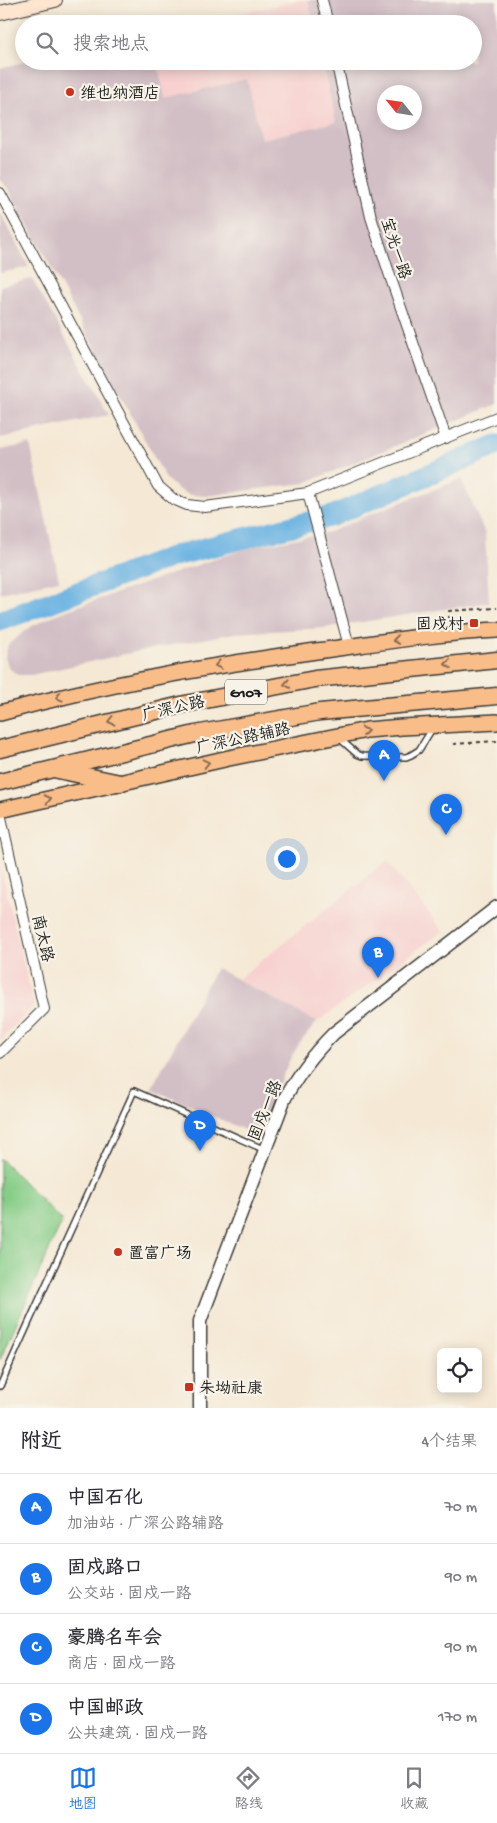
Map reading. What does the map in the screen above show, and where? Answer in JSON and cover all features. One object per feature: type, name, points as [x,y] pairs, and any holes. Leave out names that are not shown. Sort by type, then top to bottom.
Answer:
[{"type":"highway","name":"广深公路","points":[[0,748],[185,704],[306,681],[497,660]]},
{"type":"highway","name":"广深公路","points":[[0,782],[195,734],[320,712],[497,696]]},
{"type":"highway","points":[[54,769],[120,783]]},
{"type":"main road","points":[[0,13],[55,0]]},
{"type":"main road","points":[[0,713],[64,695],[232,663],[449,632],[497,630]]},
{"type":"main road","name":"广深公路辅路","points":[[0,812],[229,758],[333,736],[367,730],[497,722]]},
{"type":"street","points":[[322,0],[326,15]]},
{"type":"street","name":"宝光一路","points":[[338,70],[371,217],[446,438]]},
{"type":"street","points":[[0,193],[158,486],[173,499],[187,505],[206,507],[308,493],[497,417]]},
{"type":"street","points":[[308,493],[349,646]]},
{"type":"street","name":"南太路","points":[[0,812],[44,1009],[0,1053]]},
{"type":"street","name":"固戍一路","points":[[200,1408],[200,1321],[284,1100],[294,1081],[318,1050],[353,1018],[497,907]]},
{"type":"lane","points":[[333,736],[341,739],[357,754],[362,756],[406,757],[419,750],[427,736],[437,725]]},
{"type":"lane","points":[[0,1386],[134,1091],[266,1150]]},
{"type":"path","points":[[449,621],[449,611],[497,608]]},
{"type":"path","points":[[453,744],[497,741]]},
{"type":"shaded area","points":[[299,0],[308,0],[312,15],[233,15]]},
{"type":"shaded area","points":[[308,0],[497,0],[497,404],[305,483],[205,496],[190,495],[179,490],[166,479],[9,190],[0,179],[0,68],[15,64],[15,70],[159,70],[165,98],[247,79],[261,139],[336,122],[324,70],[482,70],[482,15],[312,15]]},
{"type":"shaded area","points":[[159,70],[324,70],[336,122],[260,139],[165,98]]},
{"type":"shaded area","points":[[0,212],[29,267],[0,273]]},
{"type":"shaded area","points":[[32,279],[109,415],[0,438],[0,286]]},
{"type":"shaded area","points":[[30,444],[59,580],[0,593],[0,450]]},
{"type":"shaded area","points":[[461,479],[485,533],[489,602],[324,628],[234,633],[31,675],[18,675],[9,668],[5,657],[8,645],[30,627],[59,613],[247,548],[330,532]]},
{"type":"shaded area","points":[[387,861],[443,931],[317,1022],[238,979]]},
{"type":"shaded area","points":[[0,866],[34,1006],[0,1040]]},
{"type":"shaded area","points":[[216,968],[317,1022],[299,1044],[290,1059],[256,1135],[151,1089]]},
{"type":"green space","points":[[0,1158],[62,1221],[0,1360]]},
{"type":"waterway","points":[[0,621],[174,556],[332,516],[497,445]]},
{"type":"place","name":"维也纳酒店","points":[[70,92]]},
{"type":"place","name":"固戍村","points":[[474,623]]},
{"type":"place","name":"中国石化","points":[[384,781]]},
{"type":"place","name":"豪腾名车会","points":[[446,835]]},
{"type":"place","name":"固戍路口","points":[[378,978]]},
{"type":"place","name":"中国邮政","points":[[200,1151]]},
{"type":"place","name":"置富广场","points":[[118,1252]]},
{"type":"place","name":"朱坳社康","points":[[189,1387]]}]
